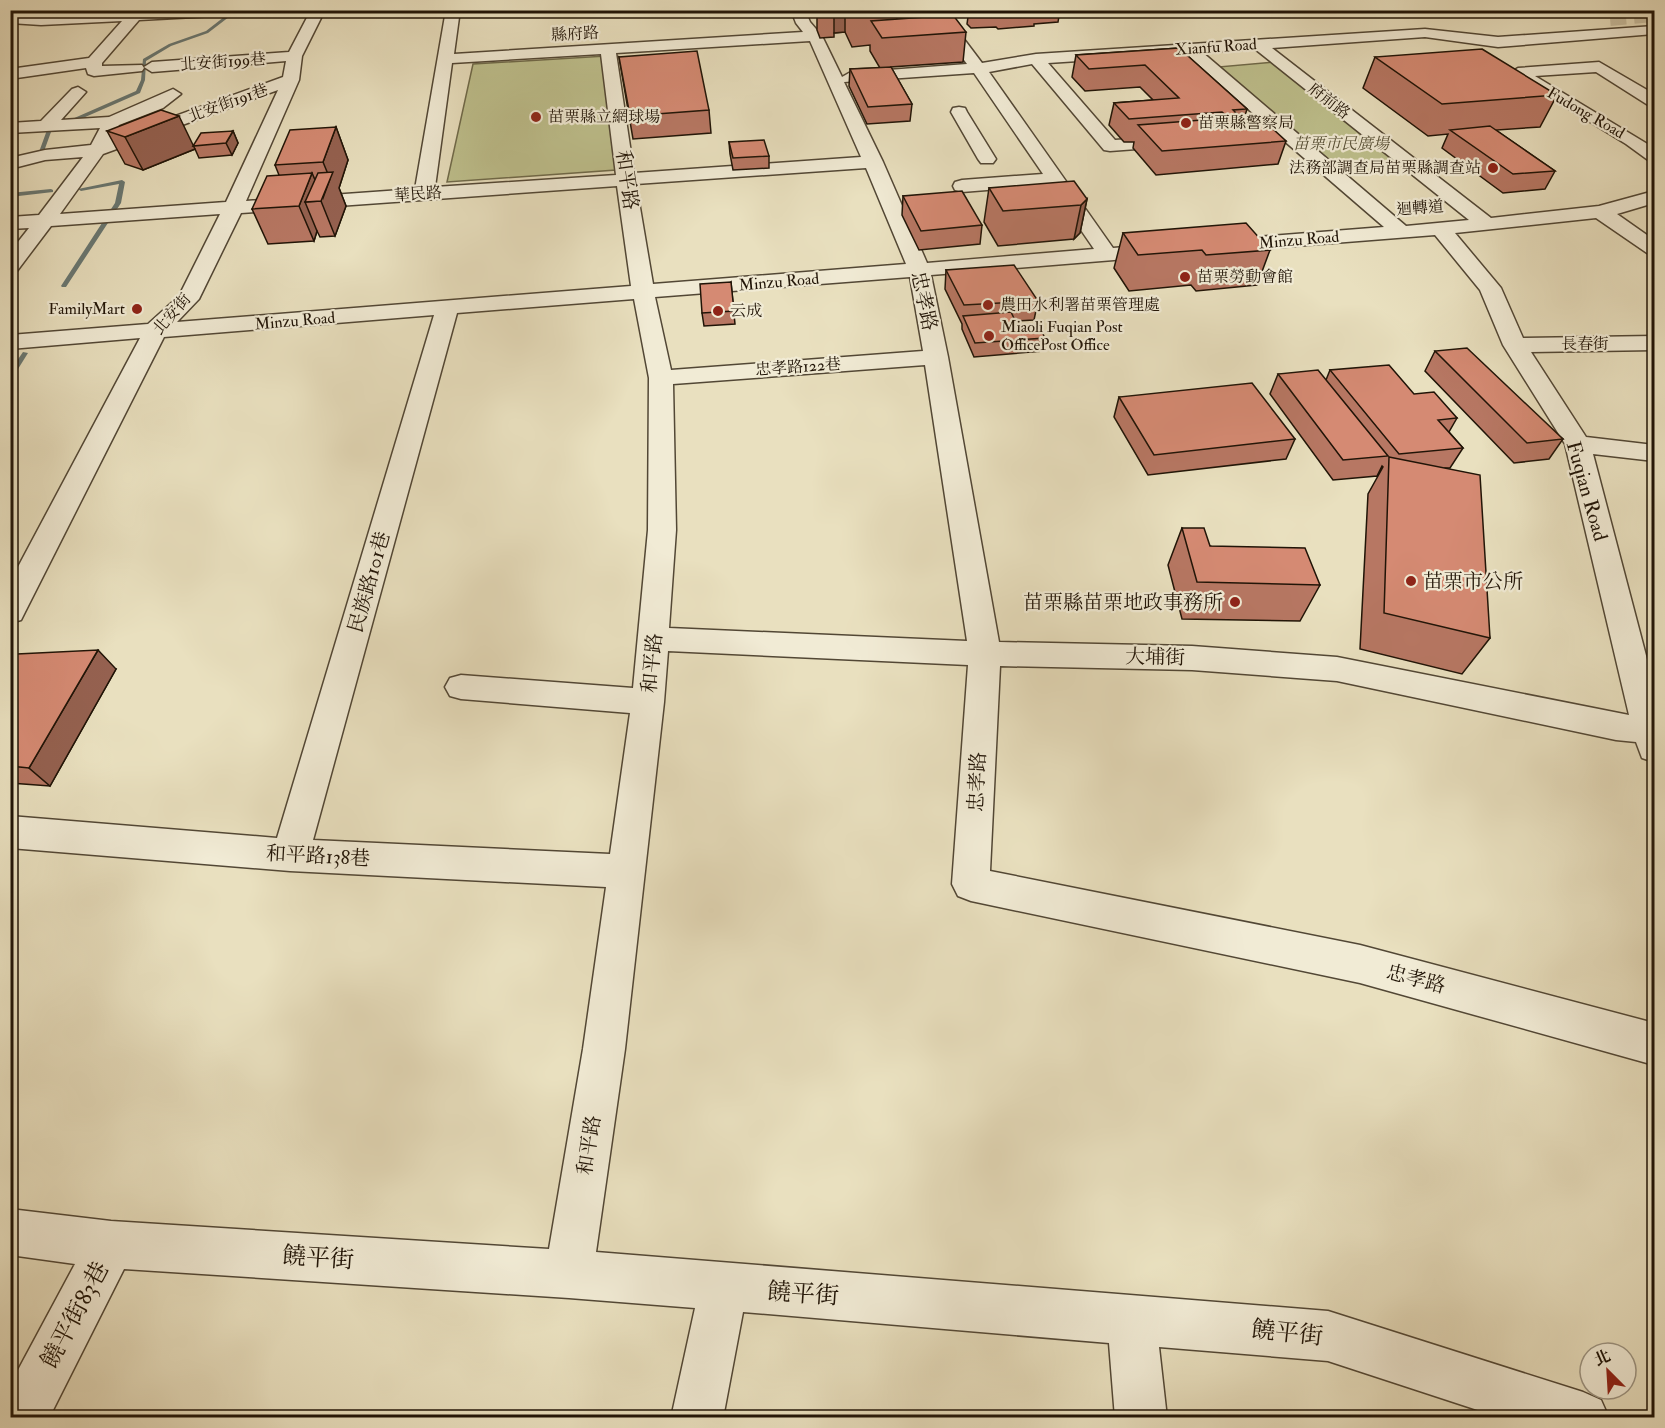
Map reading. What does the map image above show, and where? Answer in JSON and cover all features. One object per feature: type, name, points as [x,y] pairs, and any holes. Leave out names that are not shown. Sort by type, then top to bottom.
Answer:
[{"type":"street","points":[[15,21],[251,10]]},
{"type":"street","name":"北安街","points":[[10,612],[156,329],[188,299],[233,208],[291,80],[294,56],[318,10]]},
{"type":"street","points":[[424,194],[453,10]]},
{"type":"street","points":[[935,13],[978,68],[1108,255]]},
{"type":"street","name":"縣府路","points":[[444,59],[608,51],[816,23],[935,13]]},
{"type":"street","points":[[10,74],[94,62],[137,14]]},
{"type":"street","points":[[1416,17],[1455,36],[1498,42],[1624,24],[1654,29]]},
{"type":"street","points":[[1455,36],[1497,28],[1565,22]]},
{"type":"street","name":"忠孝路","points":[[816,23],[835,79],[874,162],[919,270],[936,357],[985,654],[971,884],[1360,964],[1654,1044]]},
{"type":"street","points":[[1455,36],[1457,26],[1479,24]]},
{"type":"street","points":[[1624,24],[1654,46]]},
{"type":"street","name":"Xianfu Road","points":[[835,79],[978,68],[1036,59],[1188,48],[1425,33],[1455,36]]},
{"type":"street","name":"Fudong Road","points":[[1455,36],[1632,140],[1654,156]]},
{"type":"street","name":"府前路","points":[[1258,44],[1486,224]]},
{"type":"street","points":[[1188,48],[1401,232]]},
{"type":"street","name":"和平路","points":[[569,1274],[604,1049],[648,702],[655,639],[663,519],[661,378],[644,293],[608,51]]},
{"type":"street","name":"北安街199巷","points":[[94,62],[94,71],[294,56]]},
{"type":"street","points":[[1202,61],[1272,56]]},
{"type":"street","points":[[1036,59],[1110,147],[1191,140]]},
{"type":"street","points":[[1518,73],[1599,67],[1654,102]]},
{"type":"street","name":"北安街191巷","points":[[10,164],[45,156],[97,150],[291,80]]},
{"type":"street","points":[[57,125],[78,92]]},
{"type":"street","points":[[12,131],[57,125],[112,122],[157,104],[173,94]]},
{"type":"street","points":[[1632,105],[1654,102]]},
{"type":"street","points":[[1577,109],[1610,107]]},
{"type":"street","points":[[959,112],[987,159]]},
{"type":"street","points":[[10,267],[97,150],[112,122]]},
{"type":"street","points":[[972,134],[1021,131]]},
{"type":"street","points":[[1214,139],[1287,133]]},
{"type":"street","name":"華民路","points":[[10,223],[874,162]]},
{"type":"street","points":[[962,186],[1055,180]]},
{"type":"street","points":[[1439,218],[1486,224],[1631,207],[1654,197]]},
{"type":"street","name":"迴轉道","points":[[1439,218],[1461,205]]},
{"type":"street","name":"迴轉道","points":[[1378,211],[1402,210]]},
{"type":"street","points":[[1599,212],[1654,249]]},
{"type":"street","name":"Minzu Road","points":[[10,342],[156,329],[224,327],[1401,232],[1439,218]]},
{"type":"street","name":"Fuqian Road","points":[[1439,218],[1490,288],[1515,345],[1578,444],[1652,741]]},
{"type":"street","name":"民族路101巷","points":[[290,855],[447,309]]},
{"type":"street","name":"長春街","points":[[1515,345],[1654,343]]},
{"type":"street","name":"忠孝路122巷","points":[[661,378],[936,357]]},
{"type":"street","points":[[1578,444],[1654,437]]},
{"type":"street","points":[[1578,444],[1654,453]]},
{"type":"street","name":"大埔街","points":[[655,639],[985,654],[1192,658],[1337,669],[1616,727],[1652,741]]},
{"type":"street","points":[[461,687],[648,702]]},
{"type":"street","name":"和平路138巷","points":[[10,832],[290,855],[626,871]]},
{"type":"street","name":"饒平街","points":[[10,1232],[111,1245],[569,1274],[1328,1336],[1583,1418]]},
{"type":"street","name":"饒平街83巷","points":[[21,1418],[111,1245]]},
{"type":"street","points":[[697,1418],[724,1288]]},
{"type":"street","points":[[1132,1319],[1141,1418]]},
{"type":"green space","name":"苗栗縣立網球場","points":[[606,56],[616,170],[447,182],[473,64]]},
{"type":"green space","name":"苗栗市民廣場","points":[[1276,62],[1394,160],[1335,166],[1218,67]]},
{"type":"building","points":[[848,10],[878,10],[880,15],[852,17]]},
{"type":"building","points":[[971,10],[1036,10],[1036,11],[973,13]]},
{"type":"building","points":[[953,15],[966,32],[882,38],[871,21]]},
{"type":"building","points":[[1179,48],[1247,109],[1233,110],[1243,120],[1261,118],[1286,141],[1162,151],[1138,125],[1229,118],[1222,112],[1129,119],[1114,103],[1179,98],[1145,65],[1089,69],[1076,55]]},
{"type":"building","points":[[1482,49],[1557,95],[1442,104],[1375,57]]},
{"type":"building","points":[[697,51],[709,110],[630,116],[619,57]]},
{"type":"building","points":[[891,67],[912,104],[868,107],[850,69]]},
{"type":"building","points":[[161,110],[179,116],[125,137],[107,131]]},
{"type":"building","points":[[1490,126],[1555,171],[1513,174],[1450,130]]},
{"type":"building","points":[[336,127],[323,162],[275,165],[290,130]]},
{"type":"building","points":[[233,131],[226,143],[193,146],[201,133]]},
{"type":"building","points":[[764,140],[769,156],[733,158],[729,142]]},
{"type":"building","points":[[333,172],[321,201],[305,202],[318,173]]},
{"type":"building","points":[[312,173],[299,206],[252,209],[267,176]]},
{"type":"building","points":[[1074,181],[1087,199],[1081,205],[1003,211],[989,188]]},
{"type":"building","points":[[962,191],[982,225],[921,231],[903,196]]},
{"type":"building","points":[[1246,223],[1270,250],[1206,255],[1202,250],[1138,255],[1123,233]]},
{"type":"building","points":[[1014,265],[1038,301],[964,305],[946,270]]},
{"type":"building","points":[[731,282],[734,311],[702,313],[700,284]]},
{"type":"building","points":[[1011,312],[1020,331],[1041,330],[1045,338],[975,343],[963,316]]},
{"type":"building","points":[[1467,348],[1563,439],[1527,443],[1435,351]]},
{"type":"building","points":[[1389,365],[1414,394],[1434,392],[1457,418],[1438,420],[1463,448],[1399,454],[1330,370]]},
{"type":"building","points":[[1318,370],[1388,456],[1343,460],[1278,374]]},
{"type":"building","points":[[1252,383],[1295,439],[1154,455],[1119,397]]},
{"type":"building","points":[[1389,457],[1480,475],[1490,638],[1384,613]]},
{"type":"building","points":[[1182,528],[1204,528],[1210,546],[1305,548],[1320,585],[1197,582]]},
{"type":"building","points":[[98,650],[29,768],[10,766],[10,664],[17,654]]},
{"type":"waterway","points":[[33,155],[41,153],[49,131],[138,92],[143,80],[144,60],[170,45],[207,32],[236,10]]},
{"type":"waterway","points":[[64,286],[118,203],[122,182],[81,189]]},
{"type":"waterway","points":[[10,195],[51,191]]},
{"type":"waterway","points":[[10,377],[25,353]]},
{"type":"tunnel","points":[[1610,18],[1654,14]]},
{"type":"railway","points":[[1643,10],[1654,16]]},
{"type":"place","name":"苗栗縣立網球場","points":[[536,117]]},
{"type":"place","name":"苗栗縣警察局","points":[[1186,123]]},
{"type":"place","name":"法務部調查局苗栗縣調查站","points":[[1493,168]]},
{"type":"place","name":"苗栗勞動會館","points":[[1185,277]]},
{"type":"place","name":"農田水利署苗栗管理處","points":[[988,305]]},
{"type":"place","name":"FamilyMart","points":[[137,309]]},
{"type":"place","name":"云成","points":[[718,311]]},
{"type":"place","name":"Miaoli Fuqian Post OfficePost Office","points":[[989,336]]},
{"type":"place","name":"苗栗市公所","points":[[1411,581]]},
{"type":"place","name":"苗栗縣苗栗地政事務所","points":[[1235,602]]}]
